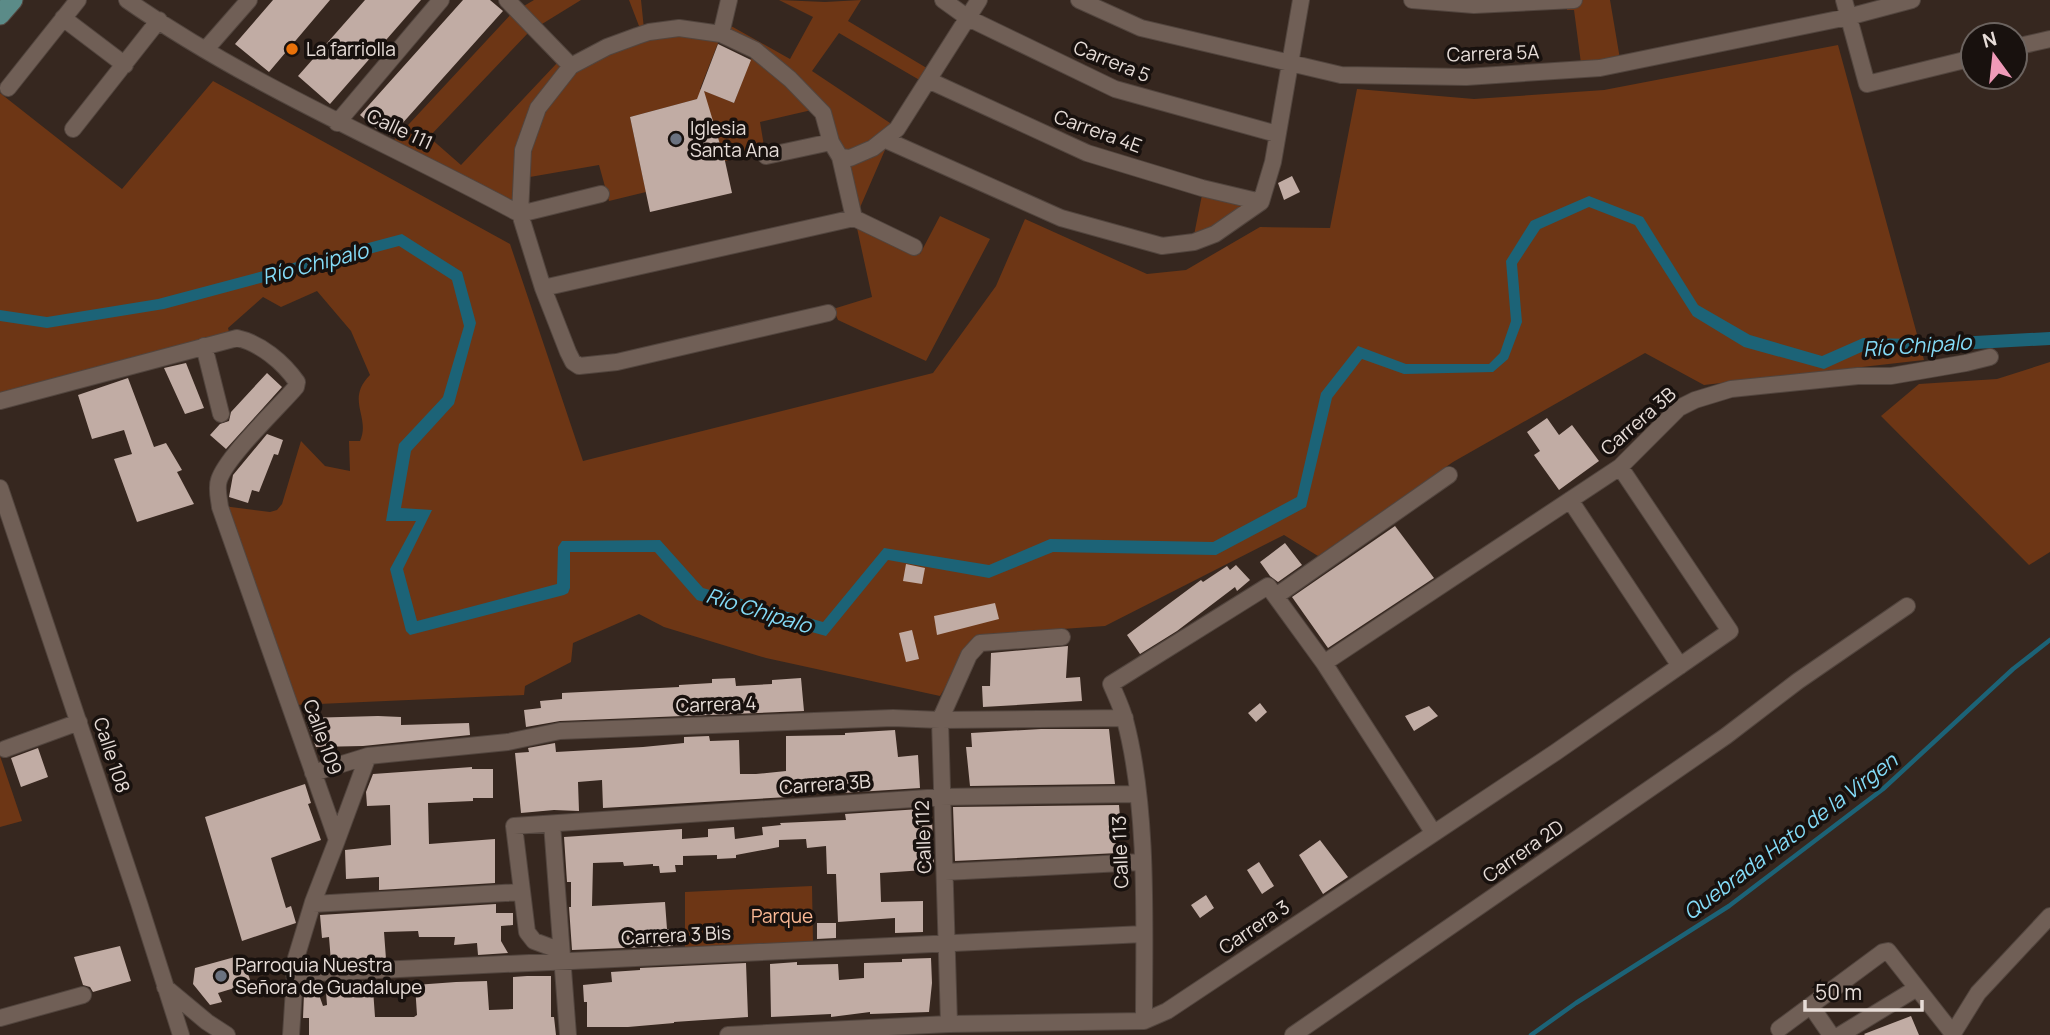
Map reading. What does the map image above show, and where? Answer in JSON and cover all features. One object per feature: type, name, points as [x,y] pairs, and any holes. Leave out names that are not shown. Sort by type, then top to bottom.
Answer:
[{"type":"main road","points":[[0,15],[13,0]]},
{"type":"street","points":[[8,89],[78,0]]},
{"type":"street","points":[[206,49],[249,0]]},
{"type":"street","points":[[337,123],[441,0]]},
{"type":"street","points":[[507,0],[571,66]]},
{"type":"street","points":[[720,34],[729,0]]},
{"type":"street","name":"Carrera 5","points":[[943,0],[968,18],[1115,89],[1277,134]]},
{"type":"street","points":[[840,157],[850,158],[886,141],[897,129],[979,0]]},
{"type":"street","name":"Carrera 5A","points":[[1079,0],[1141,28],[1340,75],[1466,77],[1600,68],[1848,17],[1912,0]]},
{"type":"street","points":[[886,141],[1061,218],[1162,246],[1194,242],[1215,234],[1261,202],[1273,162],[1301,0]]},
{"type":"street","points":[[1412,0],[1485,5],[1574,0]]},
{"type":"street","points":[[1844,0],[1867,84],[1959,61]]},
{"type":"street","name":"Calle 111","points":[[131,1],[206,49],[337,123],[419,161],[520,214]]},
{"type":"street","points":[[63,18],[125,65]]},
{"type":"street","points":[[74,129],[159,20]]},
{"type":"street","points":[[828,313],[617,362],[587,367],[573,362],[543,288],[520,214],[523,150],[538,108],[571,66],[607,47],[649,32],[679,28],[720,34],[755,50],[790,79],[823,113],[831,142],[840,157],[854,218]]},
{"type":"street","points":[[2029,44],[2050,39]]},
{"type":"street","name":"Carrera 4E","points":[[928,80],[1084,152],[1202,188],[1261,202]]},
{"type":"street","points":[[766,156],[831,142]]},
{"type":"street","points":[[520,214],[601,194]]},
{"type":"street","points":[[543,288],[854,218],[914,247]]},
{"type":"street","name":"Calle 109","points":[[204,346],[237,338],[249,341],[282,365],[297,384],[232,458],[218,482],[220,507],[313,773],[338,832]]},
{"type":"street","points":[[0,401],[204,346],[221,414]]},
{"type":"street","name":"Carrera 3B","points":[[1324,663],[1620,467],[1679,408],[1695,400],[1731,389],[1858,376],[1891,376],[1990,357]]},
{"type":"street","name":"Carrera 3","points":[[728,1035],[949,1024],[1144,1021],[1167,1011],[1556,752],[1730,631],[1620,467]]},
{"type":"street","points":[[1433,832],[1324,663],[1272,591],[1449,475]]},
{"type":"street","name":"Calle 108","points":[[0,488],[181,1035]]},
{"type":"street","points":[[1570,500],[1680,666]]},
{"type":"street","name":"Calle 113","points":[[1144,1021],[1144,934],[1138,794],[1125,718],[1111,684],[1272,591]]},
{"type":"street","name":"Carrera 2D","points":[[1293,1035],[1726,736],[1907,606]]},
{"type":"street","name":"Calle 112","points":[[949,1024],[940,720],[969,655],[980,643],[1062,637]]},
{"type":"street","name":"Carrera 4","points":[[313,773],[368,756],[508,742],[560,731],[893,718],[1125,718]]},
{"type":"street","points":[[5,749],[79,722]]},
{"type":"street","points":[[291,1035],[296,958],[338,832],[368,756]]},
{"type":"street","name":"Carrera 3B","points":[[521,892],[514,826],[942,797],[1138,794]]},
{"type":"street","points":[[552,824],[568,1035]]},
{"type":"street","points":[[945,872],[1142,862]]},
{"type":"street","points":[[313,904],[521,892],[527,932],[534,941],[562,956]]},
{"type":"street","points":[[1779,1029],[1888,951],[1953,1035],[1978,993],[2050,916]]},
{"type":"street","name":"Carrera 3 Bis","points":[[294,974],[562,956],[1144,934]]},
{"type":"street","points":[[164,987],[227,1035]]},
{"type":"street","points":[[1840,1035],[1917,988]]},
{"type":"street","points":[[0,1018],[83,995]]},
{"type":"street","points":[[1811,1006],[1831,1035]]},
{"type":"green space","points":[[534,0],[581,0],[529,32],[429,137],[461,165],[557,63],[567,74],[644,39],[629,0],[641,0],[645,39],[677,35],[720,38],[724,22],[790,59],[813,17],[779,0],[861,0],[848,21],[935,73],[928,85],[839,33],[812,71],[899,129],[888,143],[855,219],[816,109],[760,122],[765,152],[725,161],[705,97],[630,117],[646,192],[609,201],[599,165],[524,178],[521,221],[383,152],[512,13]],"holes":[[[720,38],[753,53],[734,103],[700,89]]]},
{"type":"green space","points":[[1566,0],[1610,0],[1621,65],[1582,71],[1574,10],[1567,10]]},
{"type":"green space","points":[[1838,45],[1924,360],[1704,385],[1645,353],[1453,462],[1318,556],[1284,535],[1105,626],[977,635],[940,696],[766,658],[664,627],[639,614],[573,643],[571,662],[525,686],[524,695],[296,705],[223,506],[270,512],[277,510],[282,504],[301,441],[325,466],[350,471],[349,441],[360,441],[363,432],[359,392],[370,375],[351,331],[317,291],[281,307],[263,297],[228,328],[231,339],[0,401],[0,93],[122,189],[213,81],[510,244],[583,461],[933,373],[996,286],[1025,219],[1147,274],[1186,270],[1260,227],[1330,228],[1357,89],[1474,99],[1604,90]]},
{"type":"green space","points":[[1203,190],[1251,204],[1192,245]]},
{"type":"green space","points":[[940,216],[990,239],[926,361],[838,320],[833,309],[872,297],[855,219],[920,254]]},
{"type":"green space","points":[[2050,362],[2050,552],[2029,565],[1881,416],[1919,384],[1997,379]]},
{"type":"green space","points":[[0,756],[22,821],[0,827]]},
{"type":"green space","name":"Parque","points":[[812,886],[813,944],[685,948],[685,892]]},
{"type":"water","name":"Río Chipalo","points":[[1589,196],[1643,217],[1698,305],[1750,335],[1822,356],[1863,338],[1920,339],[2050,332],[2050,345],[1921,352],[1866,350],[1824,369],[1744,347],[1693,316],[1635,225],[1589,207],[1540,229],[1517,264],[1522,322],[1508,359],[1493,372],[1404,374],[1362,359],[1332,398],[1306,507],[1216,555],[1053,552],[989,578],[888,560],[826,636],[697,600],[655,552],[570,552],[568,593],[410,635],[406,631],[390,569],[416,521],[386,521],[399,444],[443,397],[464,326],[452,280],[399,246],[164,309],[47,328],[0,321],[0,310],[47,317],[158,299],[402,234],[462,272],[476,323],[454,404],[411,451],[401,508],[432,510],[403,569],[417,621],[557,584],[558,547],[562,541],[660,540],[703,588],[823,622],[884,548],[989,565],[1050,539],[1213,542],[1297,497],[1321,393],[1358,346],[1406,364],[1489,364],[1500,353],[1511,321],[1506,261],[1531,221]]},
{"type":"building","points":[[273,0],[330,0],[269,72],[235,44]]},
{"type":"building","points":[[365,0],[421,0],[330,104],[298,76]]},
{"type":"building","points":[[463,0],[490,0],[503,11],[391,136],[375,128],[360,115]]},
{"type":"building","name":"Iglesia Santa Ana","points":[[718,44],[751,60],[734,103],[704,91],[732,193],[650,212],[630,117],[697,99]]},
{"type":"building","points":[[1292,176],[1300,192],[1284,200],[1278,183]]},
{"type":"building","points":[[186,363],[204,408],[185,414],[164,368]]},
{"type":"building","points":[[267,373],[282,387],[226,449],[210,435],[220,424],[229,421],[231,412]]},
{"type":"building","points":[[128,378],[154,447],[166,443],[182,470],[177,472],[194,504],[137,522],[114,459],[132,454],[124,430],[92,439],[78,395]]},
{"type":"building","points":[[1547,418],[1559,435],[1572,425],[1599,461],[1559,490],[1534,455],[1540,451],[1527,432]]},
{"type":"building","points":[[267,434],[283,440],[278,455],[274,454],[259,492],[252,490],[248,503],[229,497],[233,475]]},
{"type":"building","points":[[1395,526],[1434,578],[1328,648],[1292,597]]},
{"type":"building","points":[[1285,543],[1302,565],[1278,582],[1260,562]]},
{"type":"building","points":[[906,564],[925,568],[922,584],[903,581]]},
{"type":"building","points":[[1236,565],[1250,580],[1237,591],[1235,587],[1177,631],[1140,654],[1127,635],[1201,580],[1203,582],[1227,566],[1230,570]]},
{"type":"building","points":[[995,603],[999,619],[937,635],[934,616]]},
{"type":"building","points":[[912,630],[919,659],[906,662],[899,633]]},
{"type":"building","points":[[1068,646],[1066,678],[1080,677],[1082,701],[983,707],[982,686],[990,686],[991,653]]},
{"type":"building","points":[[735,678],[736,686],[772,684],[772,680],[801,678],[804,711],[560,721],[526,727],[524,710],[541,708],[540,701],[562,699],[562,693],[679,687],[712,683],[712,679]]},
{"type":"building","points":[[1260,703],[1267,712],[1256,722],[1248,713]]},
{"type":"building","points":[[1429,706],[1438,716],[1414,731],[1405,716]]},
{"type":"building","points":[[401,717],[401,725],[469,723],[470,735],[363,746],[316,747],[305,718]]},
{"type":"building","points":[[1109,729],[1115,784],[970,786],[966,747],[972,747],[971,733]]},
{"type":"building","points":[[895,730],[898,757],[918,755],[920,788],[842,793],[815,792],[815,786],[787,787],[788,797],[603,808],[602,780],[578,782],[579,811],[521,813],[515,753],[529,752],[528,748],[555,743],[556,752],[643,747],[684,743],[684,737],[709,736],[710,741],[739,740],[740,774],[756,774],[786,771],[786,736],[845,735]]},
{"type":"building","points":[[38,748],[48,777],[21,787],[11,758]]},
{"type":"building","points":[[472,767],[493,769],[493,798],[428,803],[429,844],[495,839],[495,883],[379,890],[379,877],[346,879],[345,850],[391,845],[390,805],[367,806],[366,792],[373,774]]},
{"type":"building","points":[[305,784],[311,803],[308,804],[321,840],[271,858],[286,908],[291,906],[296,923],[242,941],[205,817]]},
{"type":"building","points":[[1119,805],[1121,829],[1115,830],[1118,853],[955,861],[953,807]]},
{"type":"building","points":[[920,809],[921,821],[932,821],[934,864],[924,864],[925,870],[880,873],[881,902],[923,901],[923,932],[895,933],[895,918],[838,922],[836,874],[827,874],[826,846],[807,848],[806,839],[779,840],[779,847],[736,855],[736,858],[717,859],[717,855],[683,856],[683,865],[675,865],[676,872],[660,873],[659,866],[653,864],[624,866],[623,862],[593,863],[592,906],[665,902],[667,929],[673,929],[673,946],[572,950],[569,907],[571,882],[567,882],[564,837],[682,829],[682,839],[708,837],[708,829],[734,827],[735,839],[763,835],[762,827],[781,825],[780,823],[846,820],[845,814]]},
{"type":"building","points":[[1320,840],[1348,877],[1323,894],[1299,855]]},
{"type":"building","points":[[1259,862],[1274,886],[1262,894],[1247,870]]},
{"type":"building","points":[[1206,895],[1214,908],[1200,918],[1191,905]]},
{"type":"building","points":[[496,904],[496,913],[513,913],[513,925],[501,926],[501,941],[508,953],[478,955],[477,943],[454,945],[455,937],[419,937],[418,931],[384,932],[386,959],[331,962],[329,937],[322,938],[320,915]]},
{"type":"building","points":[[817,923],[836,923],[836,938],[817,939]]},
{"type":"building","points":[[120,946],[131,981],[93,992],[90,987],[83,985],[74,957]]},
{"type":"building","name":"Parroquia Nuestra Señora de Guadalupe","points":[[242,955],[251,983],[218,993],[222,1002],[210,1005],[193,984],[195,968]]},
{"type":"building","points":[[931,958],[929,1012],[771,1017],[770,964],[838,964],[839,980],[864,978],[864,963]]},
{"type":"building","points":[[746,963],[748,1017],[628,1027],[587,1027],[587,1002],[584,1002],[583,985],[612,982],[611,972]]},
{"type":"building","points":[[551,976],[551,1017],[554,1017],[556,1035],[309,1035],[309,1018],[303,1018],[304,993],[318,992],[323,1006],[327,1005],[326,992],[359,990],[358,981],[370,981],[375,1017],[414,1017],[417,1015],[415,985],[456,982],[487,981],[489,1010],[513,1009],[513,977]]},
{"type":"building","points":[[1911,1016],[1919,1035],[1864,1034]]},
{"type":"waterway","name":"Quebrada Hato de la Virgen","points":[[1531,1035],[1576,1003],[1729,906],[1883,789],[2013,669],[2050,640]]},
{"type":"place","name":"La farriolla","points":[[292,49]]},
{"type":"place","name":"Iglesia Santa Ana","points":[[676,139]]},
{"type":"place","name":"Parroquia Nuestra Señora de Guadalupe","points":[[221,976]]}]
